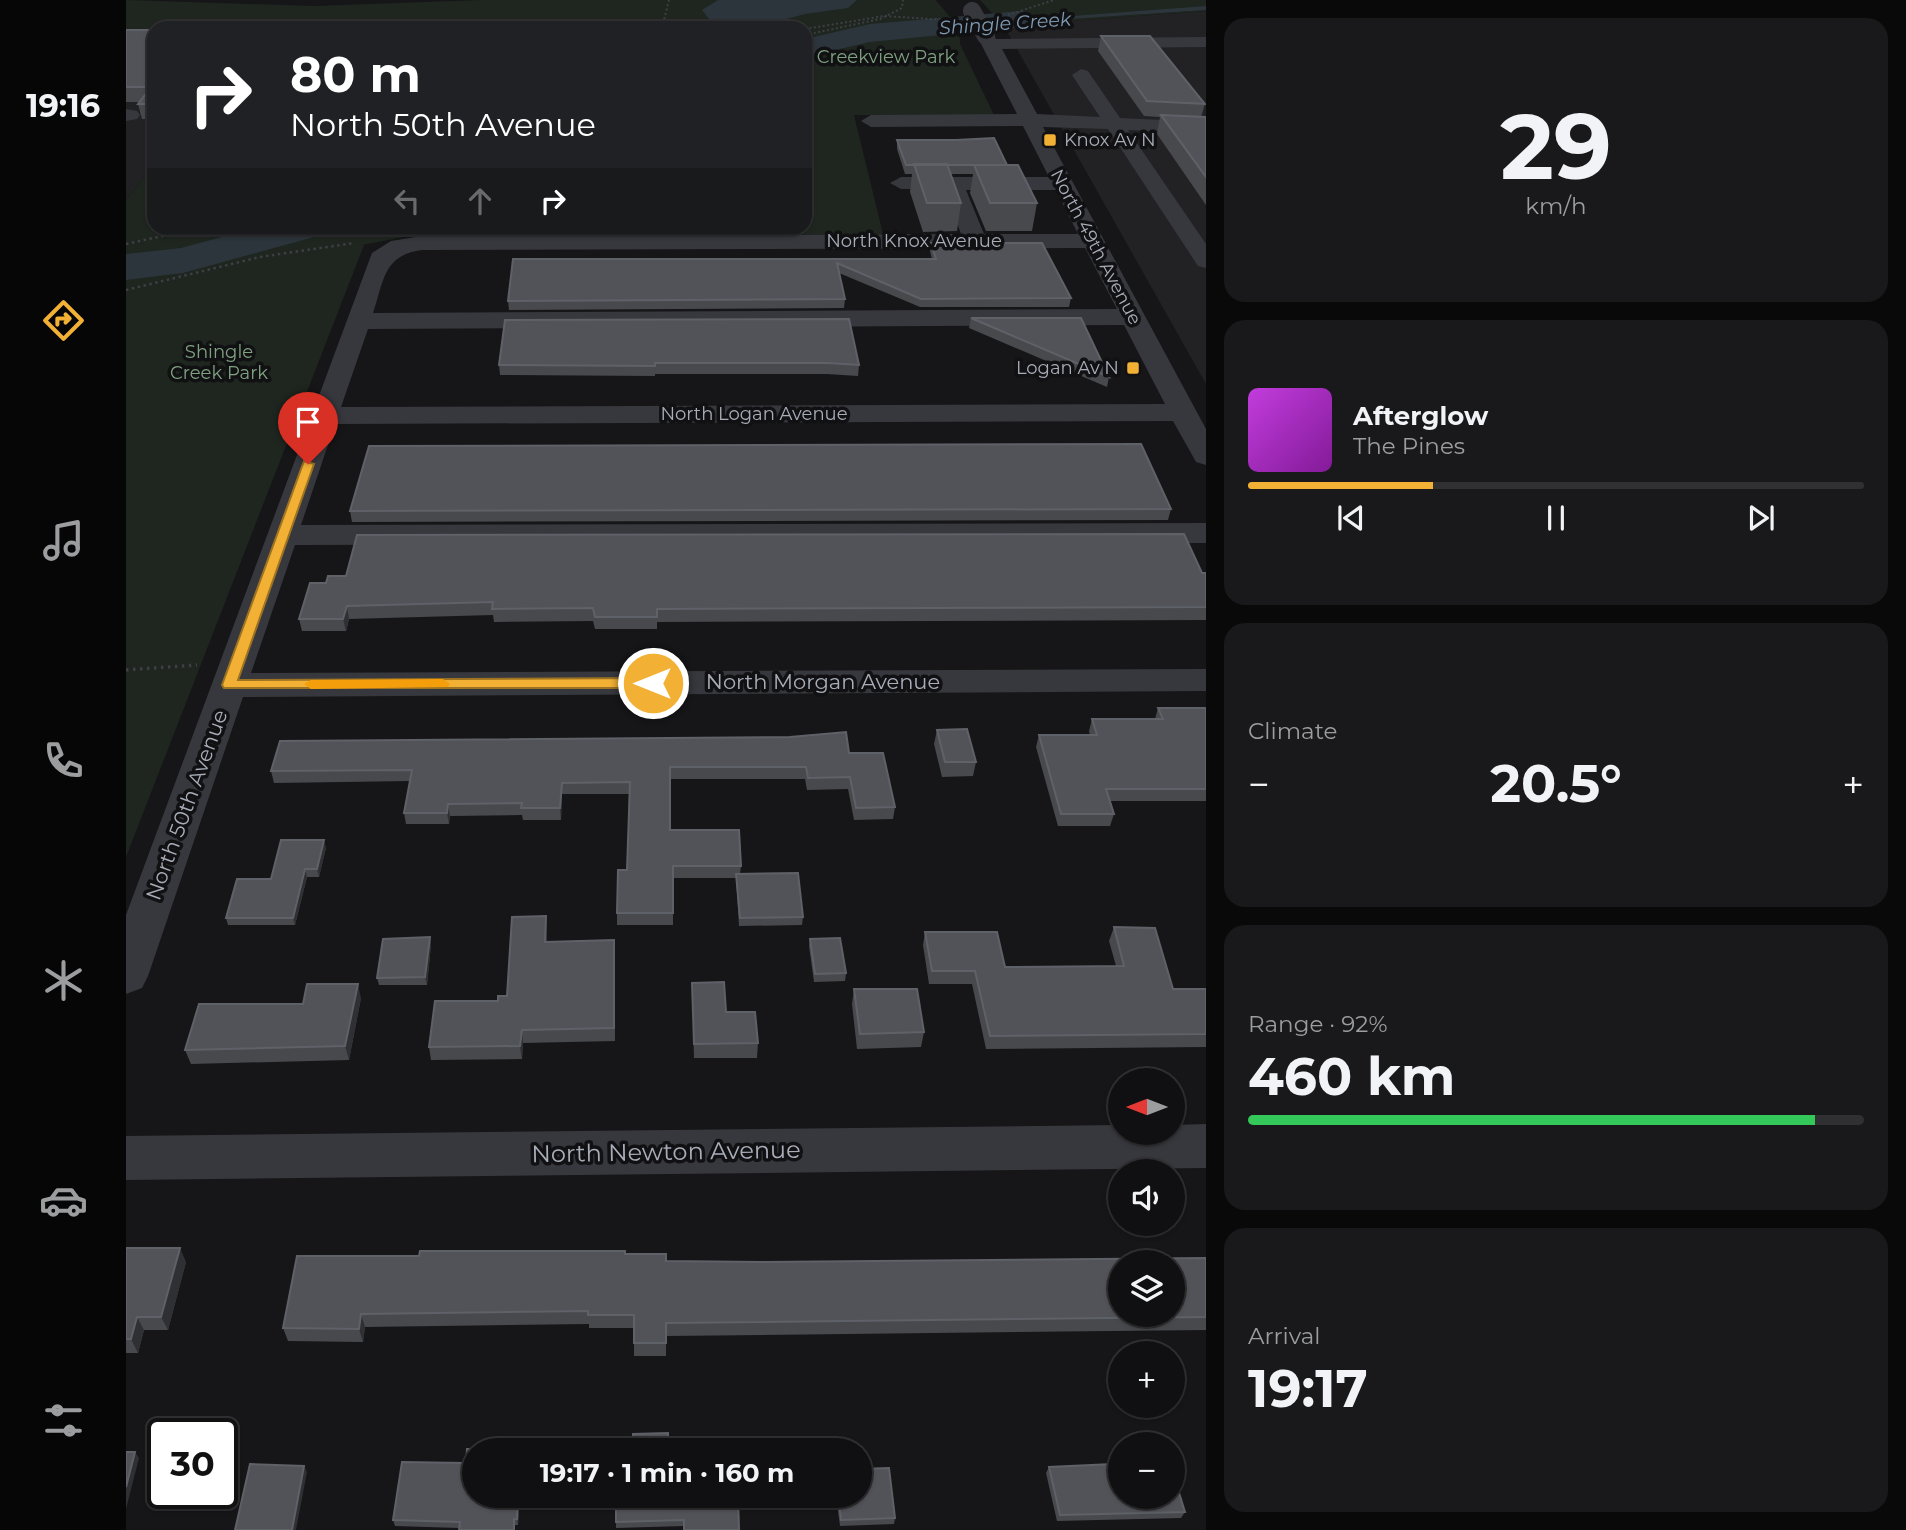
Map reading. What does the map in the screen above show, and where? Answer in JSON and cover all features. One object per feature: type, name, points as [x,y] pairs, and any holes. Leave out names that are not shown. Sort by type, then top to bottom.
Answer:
[{"type":"street","name":"North 49th Avenue","points":[[969,5],[1206,456]]},
{"type":"street","points":[[988,40],[1206,42]]},
{"type":"street","points":[[1081,75],[1206,261]]},
{"type":"street","points":[[871,121],[1030,120],[1206,128]]},
{"type":"street","points":[[901,183],[1063,184]]},
{"type":"street","points":[[953,183],[975,241]]},
{"type":"street","name":"North Knox Avenue","points":[[399,246],[422,243],[1093,241]]},
{"type":"street","name":"North 50th Avenue","points":[[126,976],[380,258],[399,246]]},
{"type":"street","points":[[359,321],[1133,317]]},
{"type":"street","name":"North Logan Avenue","points":[[326,416],[1183,412]]},
{"type":"street","points":[[282,535],[1206,533]]},
{"type":"street","name":"North Morgan Avenue","points":[[233,674],[1206,680]]},
{"type":"street","name":"North Newton Avenue","points":[[126,1158],[1206,1146]]},
{"type":"path","points":[[664,21],[669,0]]},
{"type":"path","points":[[812,33],[884,16],[902,8],[903,0]]},
{"type":"path","points":[[812,28],[884,16]]},
{"type":"path","points":[[126,244],[167,235]]},
{"type":"path","points":[[126,290],[272,255],[364,241]]},
{"type":"path","points":[[126,670],[233,674]]},
{"type":"shaded area","points":[[718,0],[857,0],[848,8],[805,14],[780,21],[708,21],[702,10]]},
{"type":"shaded area","points":[[1206,11],[1206,384],[1004,26]]},
{"type":"shaded area","points":[[147,38],[147,175],[126,200],[126,39]]},
{"type":"green space","name":"Shingle Creek Park","points":[[126,0],[314,6],[482,0],[935,0],[955,26],[960,44],[994,115],[854,115],[883,234],[812,234],[812,21],[147,21],[147,38],[126,38]]},
{"type":"green space","points":[[980,0],[1206,0],[1206,11],[1004,26]]},
{"type":"green space","name":"Shingle Creek Park","points":[[146,175],[147,235],[414,235],[362,245],[126,857],[126,200]]},
{"type":"building","points":[[126,30],[147,30],[147,87],[126,87]]},
{"type":"building","points":[[1101,36],[1150,36],[1205,104],[1147,101]]},
{"type":"building","points":[[147,92],[147,104],[138,104]]},
{"type":"building","points":[[1161,115],[1206,117],[1206,177]]},
{"type":"building","points":[[994,138],[1007,165],[906,165],[897,140],[956,140]]},
{"type":"building","points":[[914,164],[947,164],[961,203],[927,203]]},
{"type":"building","points":[[974,165],[1018,165],[1037,203],[990,203]]},
{"type":"building","points":[[931,243],[1042,243],[1071,298],[921,299],[837,263],[845,299],[508,301],[513,259],[936,259]]},
{"type":"building","points":[[971,318],[1081,318],[1109,377]]},
{"type":"building","points":[[849,319],[859,365],[499,365],[505,320]]},
{"type":"building","points":[[1141,444],[1171,509],[350,511],[369,446]]},
{"type":"building","points":[[1184,534],[1202,573],[1206,573],[1206,607],[657,609],[657,617],[595,617],[593,608],[492,609],[493,602],[347,606],[343,619],[299,619],[310,583],[326,583],[328,576],[346,576],[357,535]]},
{"type":"building","points":[[1158,708],[1206,708],[1206,789],[1106,789],[1114,814],[1061,814],[1039,735],[1097,735],[1092,719],[1163,719]]},
{"type":"building","points":[[967,729],[976,762],[945,762],[937,730]]},
{"type":"building","points":[[846,732],[849,753],[883,753],[895,807],[856,808],[850,777],[808,778],[806,767],[670,767],[670,830],[739,830],[741,866],[673,866],[673,913],[617,913],[618,870],[627,870],[630,782],[562,783],[560,808],[521,808],[522,803],[448,804],[447,813],[404,813],[412,770],[271,771],[280,741],[790,737]]},
{"type":"building","points":[[281,840],[324,840],[317,869],[305,869],[293,918],[226,918],[237,879],[271,879]]},
{"type":"building","points":[[798,873],[803,917],[740,918],[736,874]]},
{"type":"building","points":[[546,916],[545,942],[614,940],[614,1028],[522,1030],[520,1046],[429,1047],[435,1001],[498,1001],[498,996],[507,996],[512,917]]},
{"type":"building","points":[[1114,927],[1155,928],[1173,989],[1206,989],[1206,1034],[990,1036],[975,971],[932,971],[925,932],[997,932],[1005,967],[1124,966]]},
{"type":"building","points":[[430,937],[425,977],[377,978],[383,939]]},
{"type":"building","points":[[840,938],[846,973],[815,974],[810,939]]},
{"type":"building","points":[[724,982],[726,1012],[755,1012],[758,1043],[694,1044],[692,983]]},
{"type":"building","points":[[307,984],[358,984],[345,1046],[185,1050],[199,1004],[303,1004]]},
{"type":"building","points":[[854,989],[917,989],[924,1032],[860,1034]]},
{"type":"building","points":[[126,1248],[180,1248],[161,1317],[137,1317],[131,1339],[126,1339]]},
{"type":"building","points":[[420,1251],[625,1251],[625,1254],[666,1254],[666,1261],[1108,1259],[1108,1318],[666,1323],[666,1343],[634,1343],[634,1315],[588,1315],[588,1311],[361,1314],[359,1329],[283,1328],[297,1256],[419,1256]]},
{"type":"building","points":[[1185,1258],[1206,1258],[1206,1317],[1185,1317]]},
{"type":"building","points":[[668,1433],[668,1438],[633,1438],[633,1434]]},
{"type":"building","points":[[126,1452],[135,1452],[126,1487]]},
{"type":"building","points":[[402,1462],[462,1463],[462,1508],[517,1508],[514,1530],[459,1530],[460,1522],[393,1520]]},
{"type":"building","points":[[250,1464],[304,1466],[292,1530],[235,1530]]},
{"type":"building","points":[[1108,1464],[1108,1509],[1184,1509],[1185,1512],[1060,1515],[1049,1467]]},
{"type":"building","points":[[889,1468],[895,1518],[841,1520],[840,1508],[872,1508],[872,1469]]},
{"type":"building","points":[[616,1508],[738,1508],[739,1530],[684,1530],[684,1520],[616,1522]]},
{"type":"waterway","name":"Shingle Creek","points":[[1022,20],[1206,8]]},
{"type":"waterway","name":"Shingle Creek","points":[[812,46],[870,33],[1022,20]]},
{"type":"waterway","name":"Shingle Creek","points":[[126,267],[183,260],[274,235]]},
{"type":"slow traffic","points":[[311,684],[443,684]]},
{"type":"place","name":"Knox Av N","points":[[1050,140]]},
{"type":"place","name":"Logan Av N","points":[[1133,368]]},
{"type":"route","points":[[308,464],[229,685],[653,683]]},
{"type":"park label","name":"Creekview Park","points":[[886,57]]}]
